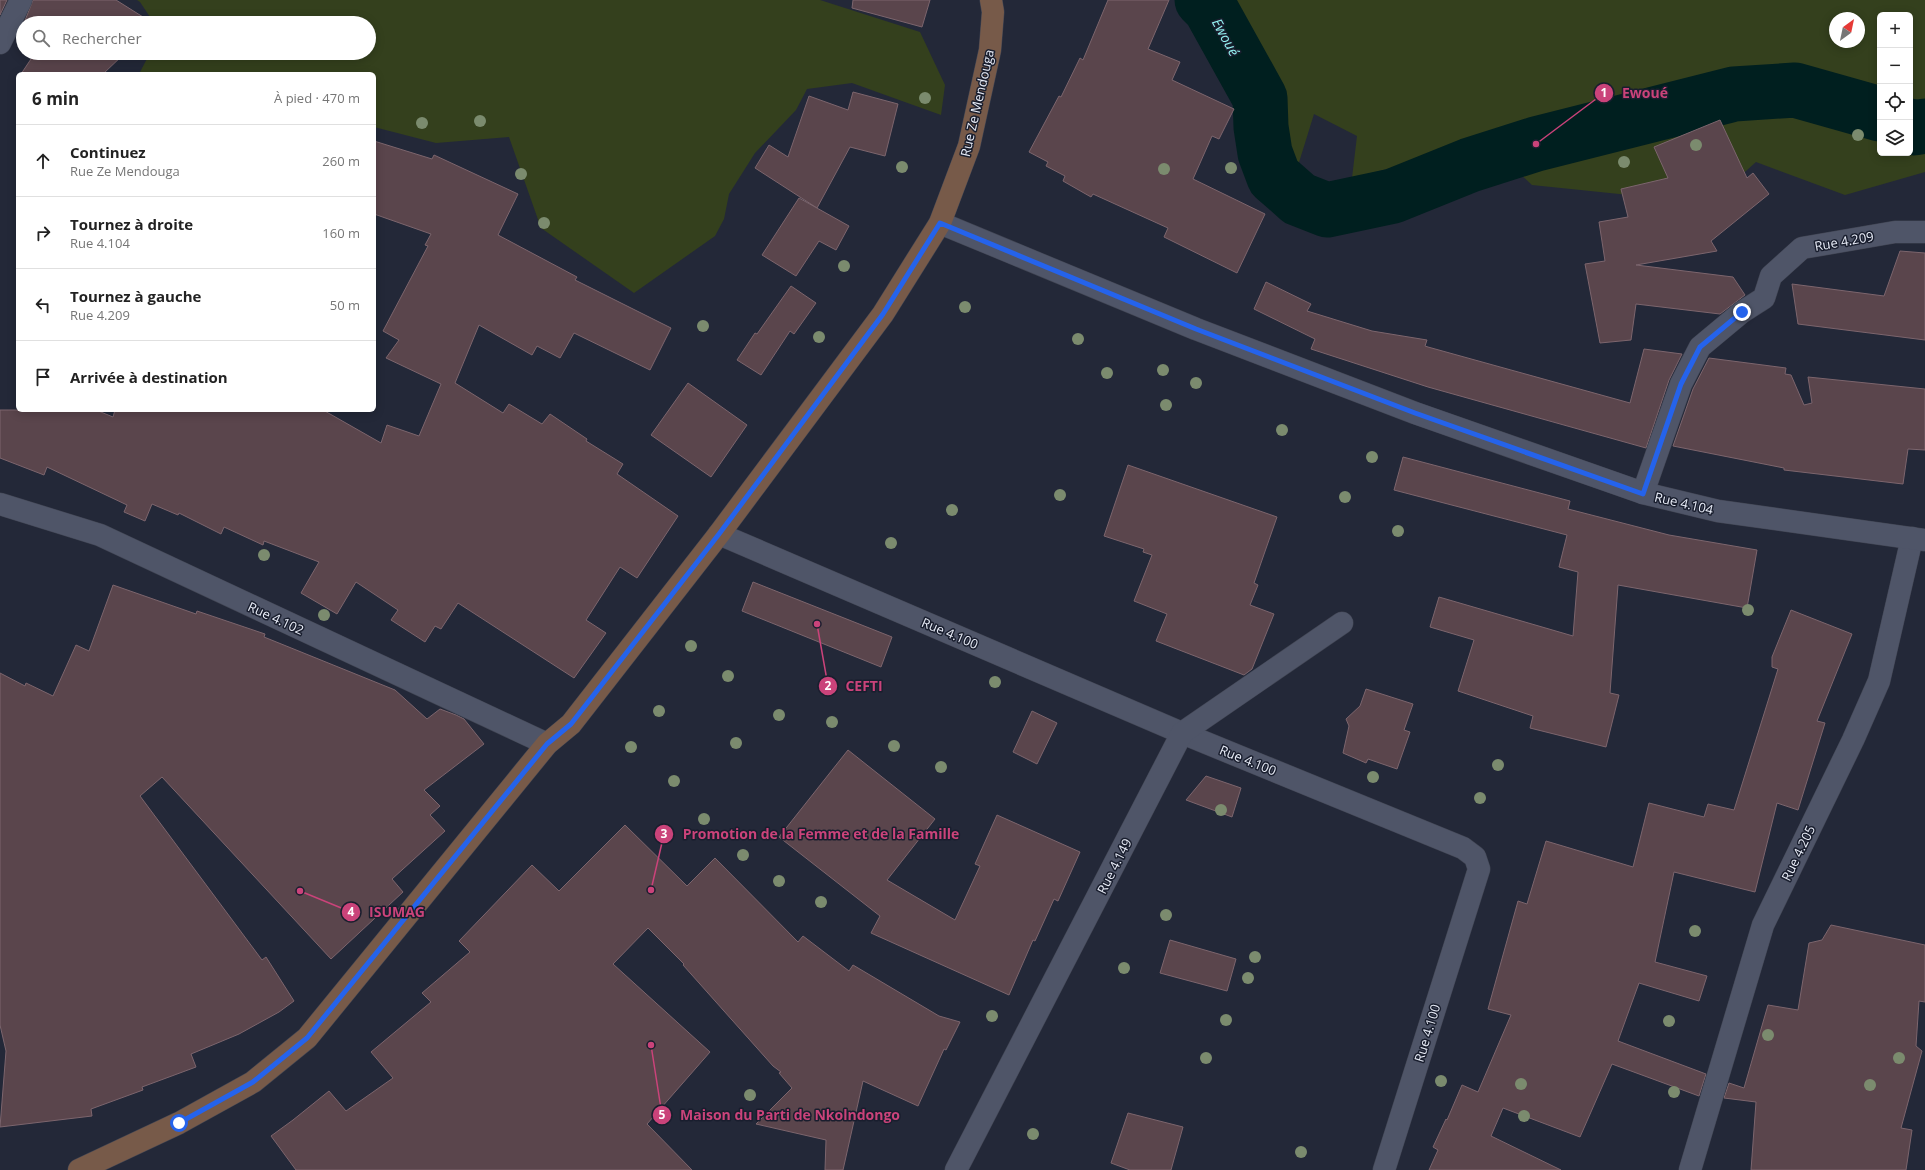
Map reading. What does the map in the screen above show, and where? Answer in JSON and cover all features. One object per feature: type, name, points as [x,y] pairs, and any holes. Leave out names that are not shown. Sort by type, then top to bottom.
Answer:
[{"type":"main road","name":"Rue Ze Mendouga","points":[[79,1170],[179,1123],[253,1082],[307,1038],[547,744],[571,724],[719,534],[883,314],[940,223],[969,146],[990,50],[994,12],[991,0]]},
{"type":"street","points":[[0,43],[21,0]]},
{"type":"street","name":"Rue 4.104","points":[[940,223],[1196,329],[1415,413],[1643,494],[1718,511],[1919,539]]},
{"type":"street","name":"Rue 4.209","points":[[1643,494],[1681,384],[1700,347],[1742,312],[1764,298],[1771,276],[1802,248],[1895,232],[1925,232]]},
{"type":"street","name":"Rue 4.102","points":[[0,504],[100,535],[547,744]]},
{"type":"street","name":"Rue 4.100","points":[[719,534],[1182,733],[1463,848],[1475,857],[1479,869],[1384,1170]]},
{"type":"street","name":"Rue 4.205","points":[[1690,1170],[1763,925],[1853,740],[1878,681],[1919,539]]},
{"type":"street","name":"Rue 4.149","points":[[956,1170],[1182,733],[1342,623]]},
{"type":"green space","points":[[137,0],[820,0],[920,32],[945,85],[941,115],[852,83],[807,89],[796,110],[755,153],[729,194],[724,219],[715,236],[634,293],[541,228],[509,137],[436,143],[376,128],[376,72],[140,72],[146,60],[376,60],[376,16],[149,16]]},
{"type":"green space","points":[[1207,0],[1925,0],[1925,172],[1845,195],[1756,162],[1718,196],[1629,195],[1532,185],[1500,155],[1473,147],[1352,178],[1357,136],[1314,114],[1296,172],[1275,167],[1260,78]]},
{"type":"building","points":[[0,0],[7,0],[0,15]]},
{"type":"building","points":[[33,0],[116,0],[141,16],[27,16]]},
{"type":"building","points":[[853,0],[930,0],[922,27],[852,8]]},
{"type":"building","points":[[1108,0],[1169,0],[1148,49],[1180,62],[1172,80],[1234,109],[1219,139],[1212,136],[1193,179],[1265,214],[1237,273],[1164,237],[1168,228],[1093,194],[1091,197],[1063,181],[1065,176],[1046,166],[1048,162],[1029,152],[1059,96],[1061,97],[1080,58],[1083,60]]},
{"type":"building","points":[[30,60],[118,60],[105,72],[22,72]]},
{"type":"building","points":[[853,92],[898,104],[885,156],[850,147],[817,208],[755,168],[769,145],[788,157],[809,96],[848,110]]},
{"type":"building","points":[[1720,120],[1747,178],[1753,173],[1769,194],[1711,241],[1717,251],[1636,265],[1733,277],[1745,295],[1720,314],[1636,304],[1631,340],[1600,343],[1585,264],[1605,261],[1599,222],[1628,217],[1621,189],[1668,178],[1654,147]]},
{"type":"building","points":[[376,142],[432,159],[434,155],[518,194],[498,235],[577,277],[575,280],[671,328],[650,370],[574,333],[560,358],[537,346],[532,355],[479,325],[455,383],[503,413],[509,404],[542,424],[550,414],[587,439],[586,441],[623,464],[617,474],[678,516],[637,578],[620,567],[586,620],[606,633],[574,678],[458,603],[441,629],[435,626],[425,642],[391,620],[398,610],[356,582],[337,614],[301,593],[319,562],[264,541],[263,545],[224,527],[221,534],[179,513],[178,515],[152,504],[145,521],[124,512],[127,505],[47,467],[44,475],[0,458],[0,410],[16,410],[16,412],[101,412],[113,417],[114,412],[327,412],[381,443],[387,425],[419,436],[441,384],[386,358],[399,340],[383,331],[428,246],[425,245],[431,234],[376,215]]},
{"type":"building","points":[[799,198],[849,226],[836,250],[819,241],[796,276],[762,255]]},
{"type":"building","points":[[1900,251],[1925,253],[1925,340],[1798,324],[1792,284],[1884,296]]},
{"type":"building","points":[[1266,282],[1311,304],[1307,311],[1372,331],[1427,340],[1425,346],[1428,347],[1630,403],[1644,349],[1682,354],[1669,380],[1646,448],[1428,387],[1311,349],[1315,339],[1254,309]]},
{"type":"building","points":[[791,286],[816,303],[794,334],[790,331],[761,375],[737,360],[755,333],[757,334]]},
{"type":"building","points":[[1709,358],[1786,368],[1785,374],[1791,375],[1804,405],[1812,403],[1808,377],[1925,389],[1925,450],[1908,449],[1903,484],[1784,470],[1784,468],[1673,446],[1693,389]]},
{"type":"building","points":[[688,383],[747,425],[711,477],[651,435]]},
{"type":"building","points":[[1403,457],[1570,501],[1568,509],[1669,535],[1757,550],[1747,608],[1618,585],[1610,693],[1619,695],[1606,747],[1530,728],[1533,716],[1458,691],[1474,640],[1430,627],[1439,597],[1573,636],[1578,572],[1559,567],[1567,535],[1394,490]]},
{"type":"building","points":[[1128,465],[1277,517],[1254,583],[1258,585],[1250,605],[1274,614],[1252,669],[1244,675],[1156,641],[1167,614],[1134,601],[1152,555],[1143,552],[1144,549],[1104,536]]},
{"type":"building","points":[[753,582],[892,637],[881,667],[742,611]]},
{"type":"building","points":[[113,585],[196,614],[197,611],[265,634],[264,637],[395,690],[427,719],[440,709],[456,715],[464,719],[484,744],[424,790],[440,806],[430,815],[445,831],[392,879],[403,892],[331,959],[162,777],[140,796],[262,960],[266,957],[294,1001],[279,1012],[239,1034],[191,1054],[196,1067],[142,1087],[143,1090],[91,1109],[92,1116],[0,1127],[6,1051],[0,1025],[0,673],[25,686],[26,683],[53,696],[76,645],[89,651]]},
{"type":"building","points":[[1791,610],[1852,634],[1817,721],[1825,723],[1798,810],[1777,803],[1755,892],[1674,872],[1655,962],[1707,976],[1699,1001],[1639,983],[1618,1041],[1706,1074],[1699,1096],[1612,1064],[1580,1137],[1503,1108],[1491,1136],[1561,1170],[1429,1170],[1438,1150],[1433,1147],[1446,1119],[1447,1120],[1462,1085],[1478,1092],[1511,1015],[1488,1009],[1518,901],[1527,904],[1546,841],[1633,867],[1649,803],[1704,817],[1708,804],[1734,810],[1778,669],[1772,667],[1772,657]]},
{"type":"building","points":[[1366,689],[1413,704],[1404,730],[1410,732],[1397,769],[1368,759],[1366,763],[1343,753],[1349,726],[1346,719],[1360,706]]},
{"type":"building","points":[[1032,711],[1057,723],[1037,764],[1013,752]]},
{"type":"building","points":[[848,750],[935,819],[887,880],[955,920],[980,866],[975,864],[997,815],[1080,852],[1058,901],[1054,899],[1035,941],[1033,940],[1009,995],[871,933],[880,916],[779,837]]},
{"type":"building","points":[[1206,776],[1241,788],[1232,817],[1186,800]]},
{"type":"building","points":[[625,825],[687,886],[715,858],[798,942],[803,936],[849,971],[853,965],[939,1016],[960,1022],[946,1050],[944,1049],[918,1106],[863,1081],[843,1170],[825,1170],[826,1140],[756,1124],[792,1088],[779,1073],[781,1072],[773,1066],[683,965],[684,964],[648,928],[613,964],[710,1052],[647,1124],[692,1170],[296,1170],[271,1136],[329,1091],[346,1111],[393,1078],[371,1052],[431,1002],[422,993],[470,952],[459,941],[532,865],[559,891]]},
{"type":"building","points":[[1831,925],[1925,945],[1925,1002],[1919,1001],[1916,1046],[1922,1051],[1901,1128],[1912,1130],[1906,1170],[1751,1170],[1756,1102],[1724,1098],[1729,1083],[1744,1088],[1768,1005],[1798,1010],[1809,943],[1822,940]]},
{"type":"building","points":[[1170,940],[1236,959],[1227,991],[1160,973]]},
{"type":"building","points":[[1128,1113],[1183,1127],[1171,1170],[1130,1170],[1111,1163]]},
{"type":"waterway","name":"Ewoué","points":[[1202,0],[1210,8],[1260,98],[1261,127],[1265,153],[1274,177],[1299,199],[1327,210],[1393,196],[1470,165],[1536,144],[1734,94],[1795,90],[1877,113]]},
{"type":"waterway","name":"Ewoué","points":[[1913,128],[1925,126]]},
{"type":"place","name":"Ewoué","points":[[1536,144]]},
{"type":"place","name":"CEFTI","points":[[817,624]]},
{"type":"place","name":"Promotion de la Femme et de la Famille","points":[[651,890]]},
{"type":"place","name":"ISUMAG","points":[[300,891]]},
{"type":"place","name":"Maison du Parti de Nkolndongo","points":[[651,1045]]},
{"type":"route","points":[[179,1123],[253,1082],[307,1038],[547,744],[571,724],[719,534],[883,314],[940,223],[1196,329],[1415,413],[1643,494],[1681,384],[1700,347],[1742,312]]}]
